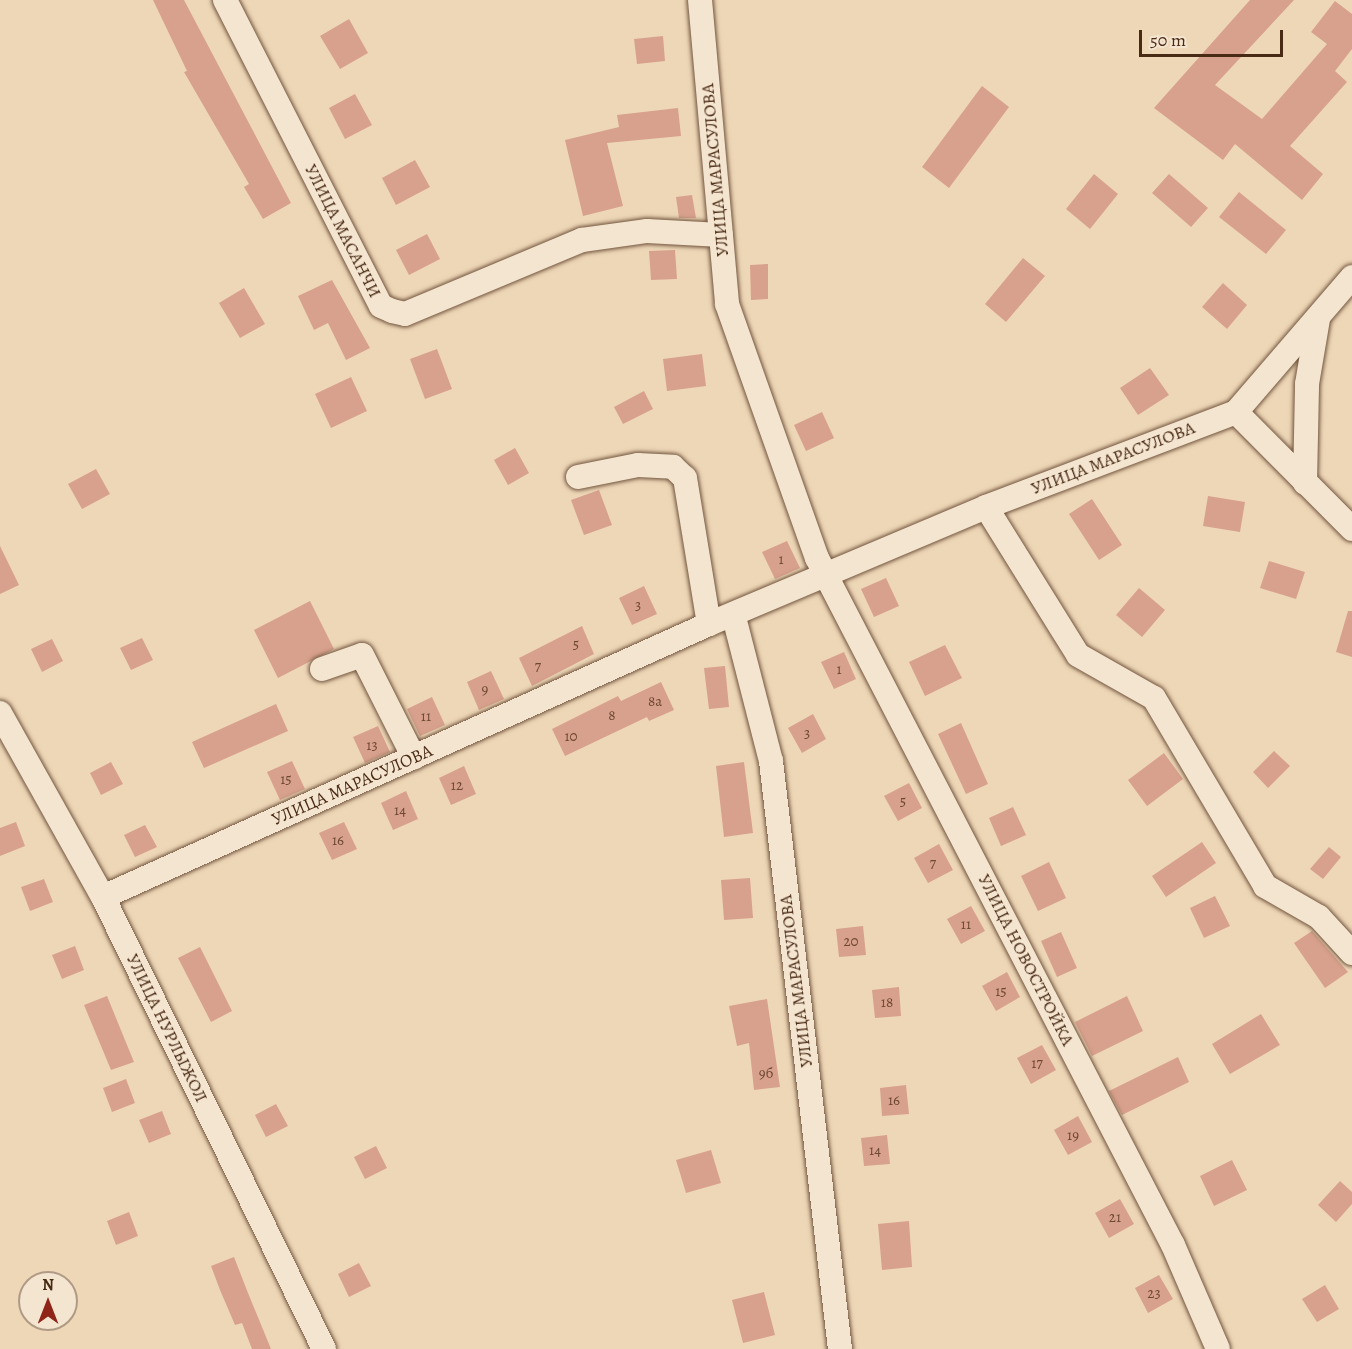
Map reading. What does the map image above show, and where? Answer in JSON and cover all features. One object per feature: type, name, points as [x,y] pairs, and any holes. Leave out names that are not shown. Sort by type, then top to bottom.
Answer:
[{"type":"street","name":"УЛИЦА МАСАНЧИ","points":[[225,0],[381,306],[405,314],[582,240],[647,231],[720,235]]},
{"type":"street","name":"УЛИЦА МАРАСУЛОВА","points":[[700,0],[727,304],[817,558],[827,575]]},
{"type":"street","name":"УЛИЦА МАРАСУЛОВА","points":[[103,897],[709,624],[734,617],[986,507],[1236,412],[1352,277]]},
{"type":"street","points":[[1305,483],[1307,384],[1318,319]]},
{"type":"street","points":[[1236,412],[1352,529]]},
{"type":"street","points":[[578,477],[638,465],[673,467],[685,478],[709,624]]},
{"type":"street","points":[[986,507],[1078,655],[1154,698],[1265,886],[1319,917],[1352,953]]},
{"type":"street","name":"УЛИЦА НОВОСТРОЙКА","points":[[827,575],[1173,1245],[1218,1349]]},
{"type":"street","name":"УЛИЦА МАРАСУЛОВА","points":[[734,617],[771,761],[840,1349]]},
{"type":"street","points":[[322,669],[362,655],[414,758]]},
{"type":"street","name":"УЛИЦА НУРЛЫЖОЛ","points":[[0,713],[103,897],[324,1349]]},
{"type":"building","points":[[153,0],[184,0],[291,203],[263,219],[244,187],[249,184],[184,72],[187,71]]},
{"type":"building","points":[[1250,0],[1294,0],[1215,85],[1262,119],[1327,44],[1311,32],[1335,1],[1352,14],[1352,49],[1335,71],[1347,82],[1290,146],[1323,174],[1302,200],[1235,144],[1223,160],[1154,108]]},
{"type":"building","points":[[349,19],[368,53],[340,69],[320,36]]},
{"type":"building","points":[[663,36],[665,61],[637,64],[634,39]]},
{"type":"building","points":[[982,86],[1009,107],[949,188],[922,167]]},
{"type":"building","points":[[355,94],[372,125],[345,139],[329,108]]},
{"type":"building","points":[[678,108],[681,136],[607,143],[623,206],[583,216],[565,140],[619,127],[617,115]]},
{"type":"building","points":[[415,160],[430,187],[396,205],[382,178]]},
{"type":"building","points":[[1094,174],[1118,194],[1090,229],[1066,209]]},
{"type":"building","points":[[1169,174],[1208,208],[1191,227],[1152,193]]},
{"type":"building","points":[[1239,192],[1286,230],[1266,254],[1219,217]]},
{"type":"building","points":[[692,195],[696,218],[679,218],[676,197]]},
{"type":"building","points":[[427,234],[440,259],[409,275],[396,250]]},
{"type":"building","points":[[675,250],[677,279],[651,280],[649,251]]},
{"type":"building","points":[[1023,258],[1045,276],[1006,322],[985,304]]},
{"type":"building","points":[[768,264],[768,299],[751,300],[750,265]]},
{"type":"building","points":[[332,280],[370,348],[346,360],[328,323],[314,330],[298,296]]},
{"type":"building","points":[[1223,283],[1247,305],[1227,329],[1202,307]]},
{"type":"building","points":[[244,288],[265,324],[240,338],[219,303]]},
{"type":"building","points":[[437,349],[452,389],[425,399],[410,359]]},
{"type":"building","points":[[702,354],[706,386],[667,391],[663,359]]},
{"type":"building","points":[[1150,368],[1169,395],[1138,415],[1120,388]]},
{"type":"building","points":[[351,377],[367,411],[331,428],[315,394]]},
{"type":"building","points":[[644,391],[653,409],[623,424],[614,407]]},
{"type":"building","points":[[822,412],[834,438],[806,451],[794,425]]},
{"type":"building","points":[[515,448],[529,473],[508,485],[494,460]]},
{"type":"building","points":[[96,469],[110,494],[82,509],[68,484]]},
{"type":"building","points":[[599,490],[612,525],[584,535],[571,500]]},
{"type":"building","points":[[1208,496],[1245,502],[1240,532],[1203,526]]},
{"type":"building","points":[[1092,499],[1122,545],[1099,560],[1069,514]]},
{"type":"building","points":[[787,541],[800,568],[775,579],[762,552]]},
{"type":"building","points":[[0,546],[19,585],[0,594]]},
{"type":"building","points":[[1269,561],[1305,572],[1296,599],[1260,588]]},
{"type":"building","points":[[886,578],[899,606],[874,617],[861,589]]},
{"type":"building","points":[[644,586],[657,614],[632,625],[619,598]]},
{"type":"building","points":[[1139,588],[1165,610],[1142,637],[1116,615]]},
{"type":"building","points":[[310,601],[334,649],[278,678],[254,630]]},
{"type":"building","points":[[1348,611],[1352,611],[1352,657],[1336,652]]},
{"type":"building","points":[[582,626],[594,654],[532,686],[519,658]]},
{"type":"building","points":[[142,638],[153,660],[131,670],[120,648]]},
{"type":"building","points":[[52,639],[63,661],[42,672],[31,649]]},
{"type":"building","points":[[945,645],[962,678],[925,696],[909,662]]},
{"type":"building","points":[[844,652],[856,679],[834,689],[821,662]]},
{"type":"building","points":[[725,666],[729,707],[709,709],[704,668]]},
{"type":"building","points":[[491,671],[504,699],[479,710],[467,682]]},
{"type":"building","points":[[661,682],[674,710],[649,721],[647,717],[565,756],[552,729],[618,696],[621,701]]},
{"type":"building","points":[[432,697],[445,725],[420,736],[407,709]]},
{"type":"building","points":[[276,704],[288,731],[204,768],[192,742]]},
{"type":"building","points":[[813,714],[826,739],[802,753],[788,728]]},
{"type":"building","points":[[961,723],[988,784],[966,794],[938,734]]},
{"type":"building","points":[[378,726],[390,752],[365,763],[353,737]]},
{"type":"building","points":[[1274,751],[1290,766],[1268,788],[1253,772]]},
{"type":"building","points":[[1164,753],[1183,779],[1147,806],[1128,780]]},
{"type":"building","points":[[292,761],[305,789],[280,800],[267,772]]},
{"type":"building","points":[[111,762],[123,784],[101,795],[90,773]]},
{"type":"building","points":[[744,762],[753,833],[724,837],[716,766]]},
{"type":"building","points":[[464,766],[476,794],[451,805],[439,778]]},
{"type":"building","points":[[909,783],[922,808],[898,821],[884,796]]},
{"type":"building","points":[[406,791],[418,819],[393,830],[381,803]]},
{"type":"building","points":[[1013,807],[1026,835],[1001,846],[989,818]]},
{"type":"building","points":[[16,822],[25,846],[0,856],[0,828]]},
{"type":"building","points":[[344,822],[357,849],[332,860],[319,833]]},
{"type":"building","points":[[145,825],[157,847],[135,857],[124,835]]},
{"type":"building","points":[[1202,842],[1216,863],[1166,897],[1152,876]]},
{"type":"building","points":[[939,844],[953,870],[928,883],[914,858]]},
{"type":"building","points":[[1329,847],[1341,857],[1323,879],[1310,869]]},
{"type":"building","points":[[1049,862],[1066,898],[1038,911],[1021,876]]},
{"type":"building","points":[[750,878],[753,918],[724,920],[721,880]]},
{"type":"building","points":[[44,879],[53,902],[30,911],[21,887]]},
{"type":"building","points":[[1215,896],[1230,926],[1204,938],[1190,908]]},
{"type":"building","points":[[971,906],[985,931],[961,944],[947,919]]},
{"type":"building","points":[[863,926],[866,955],[839,957],[836,929]]},
{"type":"building","points":[[1312,931],[1348,972],[1325,988],[1294,943]]},
{"type":"building","points":[[1061,932],[1077,968],[1057,977],[1041,941]]},
{"type":"building","points":[[75,946],[84,970],[62,979],[52,955]]},
{"type":"building","points":[[200,947],[232,1011],[211,1022],[178,958]]},
{"type":"building","points":[[1007,972],[1020,997],[996,1011],[982,986]]},
{"type":"building","points":[[899,987],[901,1016],[875,1018],[872,990]]},
{"type":"building","points":[[107,996],[134,1062],[111,1070],[84,1005]]},
{"type":"building","points":[[1127,996],[1143,1031],[1092,1056],[1075,1022]]},
{"type":"building","points":[[767,999],[780,1087],[754,1090],[749,1043],[737,1046],[729,1006]]},
{"type":"building","points":[[1261,1014],[1280,1045],[1230,1074],[1212,1044]]},
{"type":"building","points":[[1042,1045],[1056,1070],[1031,1084],[1017,1058]]},
{"type":"building","points":[[1178,1057],[1189,1082],[1122,1115],[1109,1091]]},
{"type":"building","points":[[126,1079],[135,1103],[112,1112],[103,1088]]},
{"type":"building","points":[[906,1085],[909,1114],[882,1116],[880,1088]]},
{"type":"building","points":[[276,1104],[288,1126],[266,1137],[255,1115]]},
{"type":"building","points":[[162,1111],[171,1134],[149,1143],[139,1120]]},
{"type":"building","points":[[1078,1116],[1092,1142],[1068,1155],[1054,1130]]},
{"type":"building","points":[[887,1135],[890,1164],[864,1166],[861,1138]]},
{"type":"building","points":[[376,1146],[387,1168],[365,1179],[354,1157]]},
{"type":"building","points":[[711,1150],[721,1183],[686,1193],[676,1160]]},
{"type":"building","points":[[1232,1160],[1247,1190],[1214,1206],[1200,1176]]},
{"type":"building","points":[[1340,1181],[1352,1192],[1352,1204],[1336,1222],[1318,1205]]},
{"type":"building","points":[[1120,1199],[1134,1224],[1109,1238],[1095,1213]]},
{"type":"building","points":[[129,1212],[138,1236],[116,1245],[107,1221]]},
{"type":"building","points":[[909,1221],[912,1267],[882,1270],[878,1224]]},
{"type":"building","points":[[234,1257],[271,1349],[252,1349],[242,1323],[235,1325],[220,1290],[211,1266]]},
{"type":"building","points":[[359,1263],[371,1286],[349,1297],[338,1274]]},
{"type":"building","points":[[1159,1275],[1173,1299],[1148,1313],[1135,1288]]},
{"type":"building","points":[[1325,1285],[1339,1309],[1317,1322],[1302,1299]]},
{"type":"building","points":[[764,1292],[775,1335],[743,1343],[732,1300]]}]
